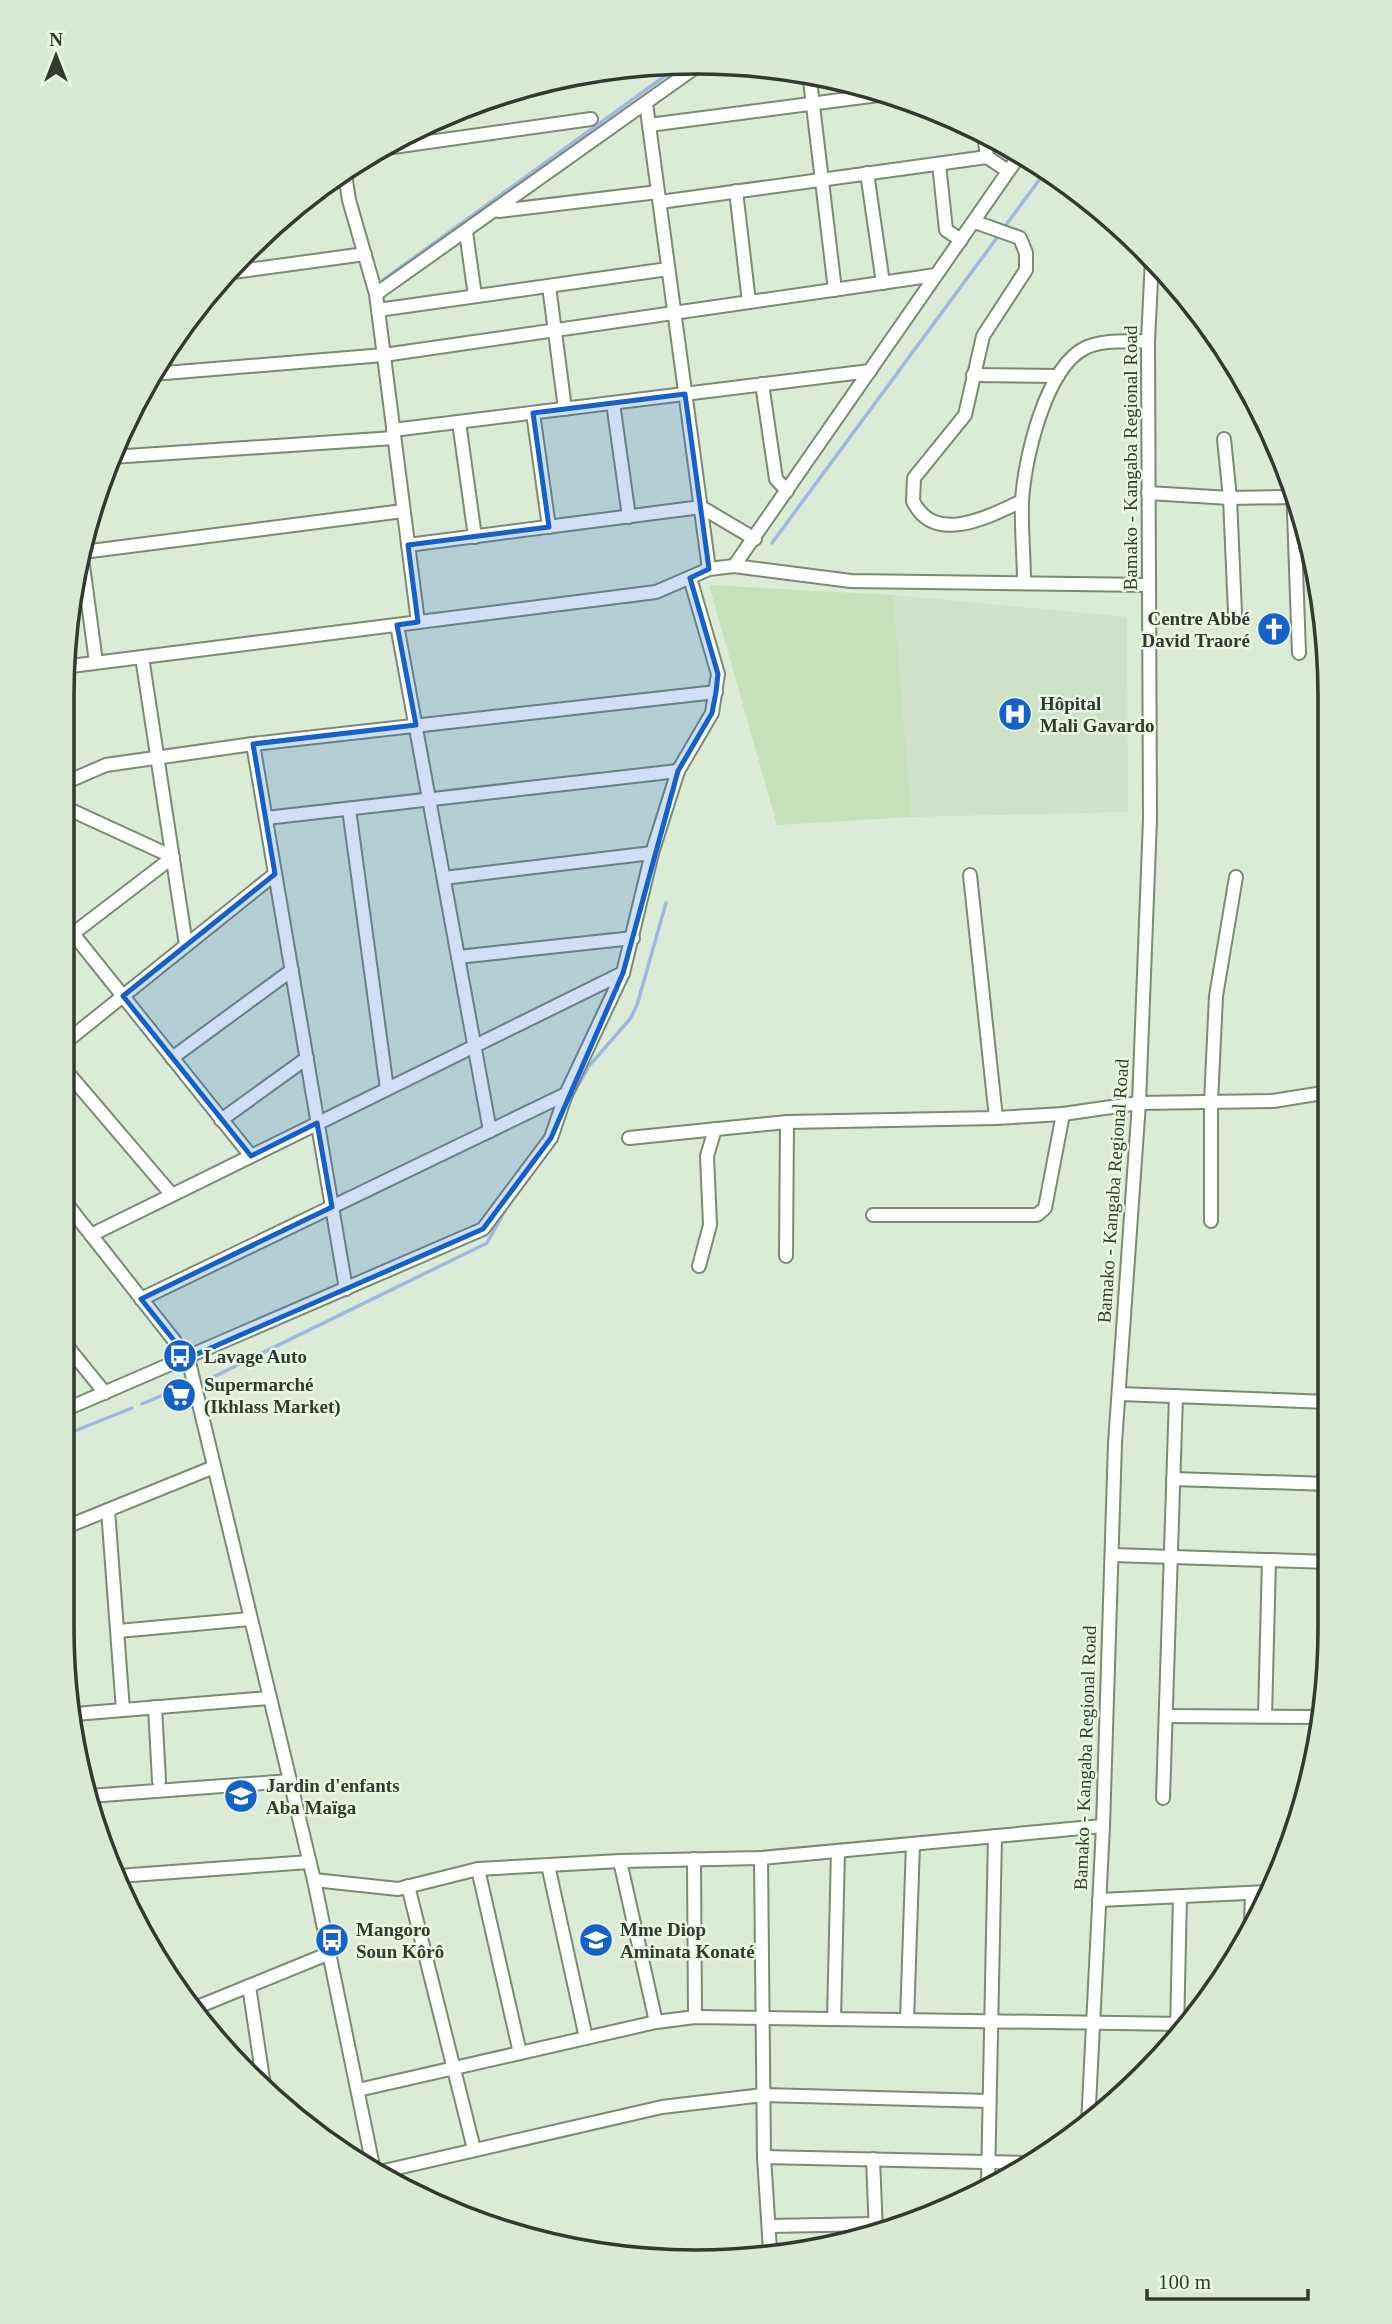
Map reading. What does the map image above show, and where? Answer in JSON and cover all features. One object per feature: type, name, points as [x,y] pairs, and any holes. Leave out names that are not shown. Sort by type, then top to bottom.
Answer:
[{"type":"street","points":[[376,294],[686,74]]},
{"type":"street","points":[[811,84],[835,290]]},
{"type":"street","points":[[649,125],[863,97]]},
{"type":"street","points":[[646,103],[709,569]]},
{"type":"street","points":[[408,145],[591,119]]},
{"type":"street","points":[[986,146],[988,157]]},
{"type":"street","points":[[495,211],[736,191],[988,157],[1008,171]]},
{"type":"street","points":[[734,566],[1015,162]]},
{"type":"street","points":[[939,164],[946,230],[961,240]]},
{"type":"street","points":[[867,173],[883,283]]},
{"type":"street","points":[[347,180],[376,294],[418,622]]},
{"type":"street","points":[[736,191],[749,302]]},
{"type":"street","points":[[975,222],[1015,233],[1026,253],[1026,270],[983,336],[965,415],[914,478],[913,501],[926,518],[950,524],[981,520],[1022,501]]},
{"type":"street","points":[[466,232],[475,296]]},
{"type":"street","points":[[242,271],[365,254]]},
{"type":"street","points":[[378,310],[668,268]]},
{"type":"street","name":"Bamako - Kangaba Regional Road","points":[[1089,2111],[1103,1826],[1119,1394],[1139,1103],[1150,819],[1148,341],[1151,272]]},
{"type":"street","points":[[164,373],[384,355],[936,275]]},
{"type":"street","points":[[549,286],[565,409]]},
{"type":"street","points":[[1024,582],[1022,501],[1037,425],[1058,376],[1071,358],[1086,348],[1107,342],[1148,341]]},
{"type":"street","points":[[122,456],[394,434],[459,422],[870,371]]},
{"type":"street","points":[[973,375],[1058,376]]},
{"type":"street","points":[[762,384],[776,479],[787,491]]},
{"type":"street","points":[[613,403],[629,517]]},
{"type":"street","points":[[533,413],[549,527]]},
{"type":"street","points":[[459,422],[475,537]]},
{"type":"street","points":[[1224,439],[1230,498],[1235,613]]},
{"type":"street","points":[[1148,493],[1230,498],[1283,491]]},
{"type":"street","points":[[408,545],[701,508],[755,539]]},
{"type":"street","points":[[91,551],[403,511]]},
{"type":"street","points":[[1295,529],[1299,653]]},
{"type":"street","points":[[75,666],[656,592],[709,569],[734,566],[851,581],[1149,585]]},
{"type":"street","points":[[85,578],[96,663]]},
{"type":"street","points":[[74,1406],[483,1229],[551,1138],[566,1094],[622,973],[633,938],[652,853],[678,771],[712,713],[718,674],[690,578]]},
{"type":"street","points":[[397,625],[490,1130]]},
{"type":"street","points":[[142,657],[187,945]]},
{"type":"street","points":[[74,779],[106,765],[253,744],[716,692]]},
{"type":"street","points":[[253,744],[346,1289]]},
{"type":"street","points":[[266,818],[678,771]]},
{"type":"street","points":[[349,809],[387,1089]]},
{"type":"street","points":[[74,812],[173,857]]},
{"type":"street","points":[[444,878],[652,853]]},
{"type":"street","points":[[74,933],[173,857]]},
{"type":"street","points":[[74,1035],[275,874]]},
{"type":"street","points":[[970,875],[996,1118]]},
{"type":"street","points":[[1211,1221],[1211,1102],[1216,996],[1236,877]]},
{"type":"street","points":[[458,957],[633,938]]},
{"type":"street","points":[[74,944],[123,996],[251,1156]]},
{"type":"street","points":[[172,1058],[292,970]]},
{"type":"street","points":[[91,1235],[622,973]]},
{"type":"street","points":[[221,1120],[307,1058]]},
{"type":"street","points":[[74,1080],[172,1195]]},
{"type":"street","points":[[141,1299],[566,1094]]},
{"type":"street","points":[[629,1138],[787,1122],[996,1118],[1063,1114],[1139,1103],[1273,1101],[1318,1094]]},
{"type":"street","points":[[873,1215],[1037,1215],[1045,1208],[1063,1114]]},
{"type":"street","points":[[786,1256],[787,1122]]},
{"type":"street","points":[[699,1266],[710,1225],[706,1156],[715,1129]]},
{"type":"street","points":[[74,1213],[188,1358],[314,1880],[372,2159]]},
{"type":"street","points":[[74,1355],[105,1393]]},
{"type":"street","points":[[1119,1394],[1318,1402]]},
{"type":"street","points":[[1164,1798],[1176,1396]]},
{"type":"street","points":[[74,1524],[214,1467]]},
{"type":"street","points":[[1173,1479],[1318,1484]]},
{"type":"street","points":[[108,1510],[123,1710]]},
{"type":"street","points":[[1112,1555],[1318,1562]]},
{"type":"street","points":[[1265,1716],[1269,1560]]},
{"type":"street","points":[[118,1630],[250,1619]]},
{"type":"street","points":[[80,1714],[269,1698]]},
{"type":"street","points":[[155,1707],[159,1781]]},
{"type":"street","points":[[1166,1716],[1312,1717]]},
{"type":"street","points":[[97,1795],[289,1781]]},
{"type":"street","points":[[314,1880],[367,1888],[408,1886],[478,1869],[620,1861],[761,1858],[1103,1826]]},
{"type":"street","points":[[988,2177],[995,1836]]},
{"type":"street","points":[[908,2020],[913,1844]]},
{"type":"street","points":[[834,2019],[838,1851]]},
{"type":"street","points":[[761,1858],[764,2157],[770,2246]]},
{"type":"street","points":[[694,1859],[695,2017]]},
{"type":"street","points":[[620,1861],[656,2022]]},
{"type":"street","points":[[125,1875],[309,1862]]},
{"type":"street","points":[[548,1865],[586,2038]]},
{"type":"street","points":[[478,1869],[520,2053]]},
{"type":"street","points":[[408,1886],[474,2149]]},
{"type":"street","points":[[1252,1893],[1252,1908]]},
{"type":"street","points":[[1099,1900],[1259,1893]]},
{"type":"street","points":[[1179,2020],[1180,1896]]},
{"type":"street","points":[[201,2006],[330,1953]]},
{"type":"street","points":[[249,1986],[262,2074]]},
{"type":"street","points":[[358,2090],[656,2022],[695,2017],[1174,2026]]},
{"type":"street","points":[[390,2170],[662,2107],[763,2095],[989,2101]]},
{"type":"street","points":[[764,2157],[1014,2163]]},
{"type":"street","points":[[873,2159],[875,2224]]},
{"type":"street","points":[[769,2226],[861,2228]]},
{"type":"highlighted area","points":[[685,394],[709,569],[690,578],[718,674],[716,692],[712,713],[678,771],[623,973],[551,1138],[483,1229],[188,1358],[141,1299],[332,1207],[317,1123],[251,1156],[123,996],[275,874],[253,744],[416,725],[397,625],[418,622],[408,545],[549,527],[533,413]]},
{"type":"shaded area","points":[[709,585],[893,595],[912,817],[777,825]]},
{"type":"shaded area","name":"Hôpital Mali Gavardo","points":[[893,595],[1127,617],[1128,812],[912,817]]},
{"type":"waterway","points":[[383,280],[667,75]]},
{"type":"waterway","points":[[1003,229],[1041,177]]},
{"type":"waterway","points":[[772,543],[999,235]]},
{"type":"waterway","points":[[570,1100],[589,1066],[630,1019],[637,1005],[666,903]]},
{"type":"waterway","points":[[203,1382],[487,1243],[509,1203]]},
{"type":"waterway","points":[[142,1404],[186,1385]]},
{"type":"waterway","points":[[74,1431],[132,1408]]},
{"type":"place","name":"Centre Abbé David Traoré","points":[[1274,629]]},
{"type":"place","name":"Hôpital Mali Gavardo","points":[[1015,714]]},
{"type":"place","name":"Lavage Auto","points":[[180,1356]]},
{"type":"place","name":"Supermarché (Ikhlass Market)","points":[[179,1395]]},
{"type":"place","name":"Jardin d'enfants Aba Maïga","points":[[241,1796]]},
{"type":"place","name":"Mangoro Soun Kôrô","points":[[332,1940]]},
{"type":"place","name":"Mme Diop Aminata Konaté","points":[[596,1940]]}]
